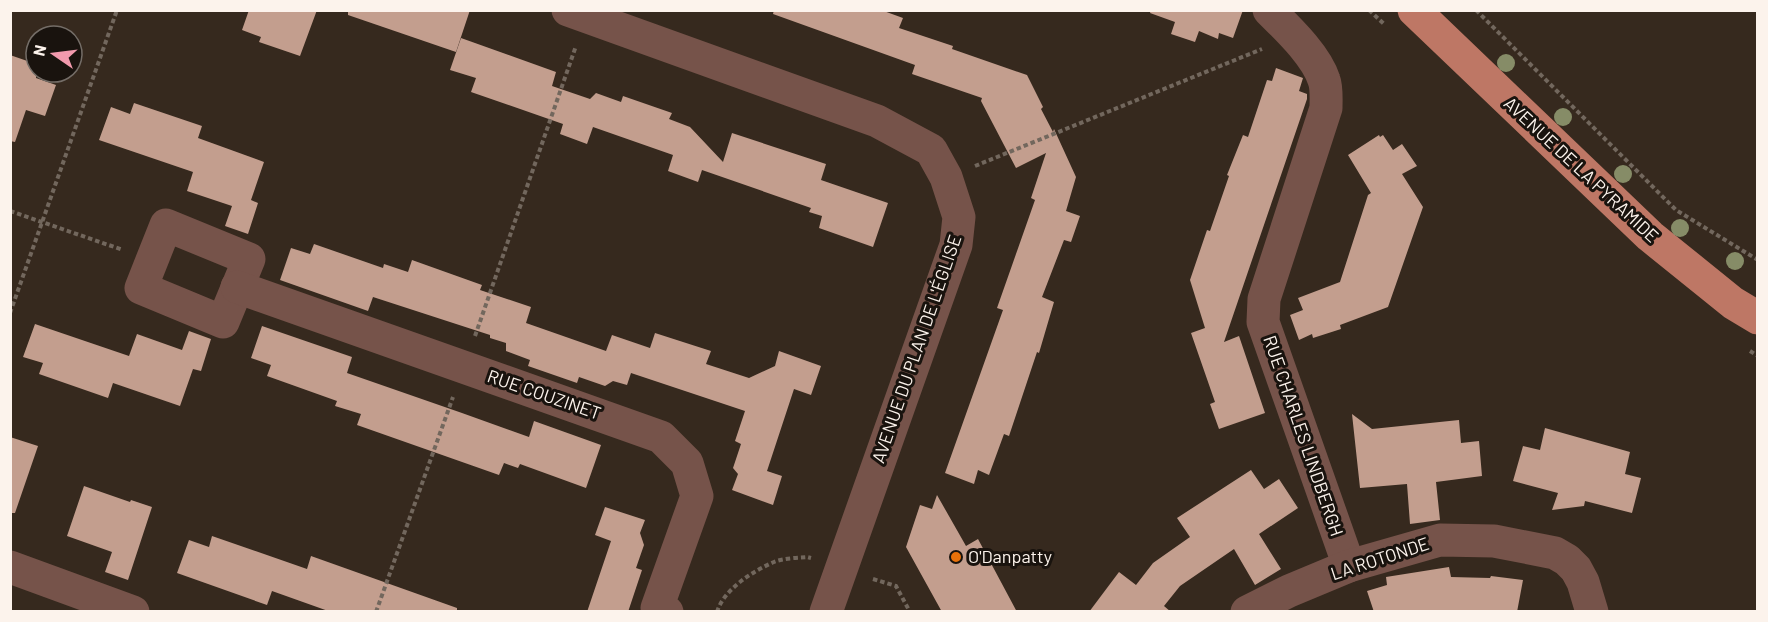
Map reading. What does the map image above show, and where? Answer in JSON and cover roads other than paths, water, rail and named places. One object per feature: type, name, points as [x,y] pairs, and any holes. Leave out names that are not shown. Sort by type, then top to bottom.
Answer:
[{"type":"main road","name":"AVENUE DE LA PYRAMIDE","points":[[1414,10],[1650,236],[1733,303],[1758,318]]},
{"type":"street","name":"RUE CHARLES LINDBERGH","points":[[1269,10],[1295,35],[1324,80],[1326,108],[1264,299],[1263,322],[1349,566]]},
{"type":"street","name":"AVENUE DU PLAN DE L'ÉGLISE","points":[[577,14],[877,121],[931,150],[946,177],[959,217],[956,244],[826,612]]},
{"type":"street","points":[[166,225],[249,260],[237,287],[223,322],[141,288],[166,225]]},
{"type":"street","name":"RUE COUZINET","points":[[237,287],[662,437],[687,463],[697,496],[660,610]]},
{"type":"street","name":"LA ROTONDE","points":[[1247,612],[1289,591],[1349,566],[1440,540],[1494,541],[1555,553],[1567,560],[1583,582],[1592,612]]},
{"type":"street","points":[[10,567],[133,612]]},
{"type":"place","name":"O'Danpatty","points":[[956,557]]}]
